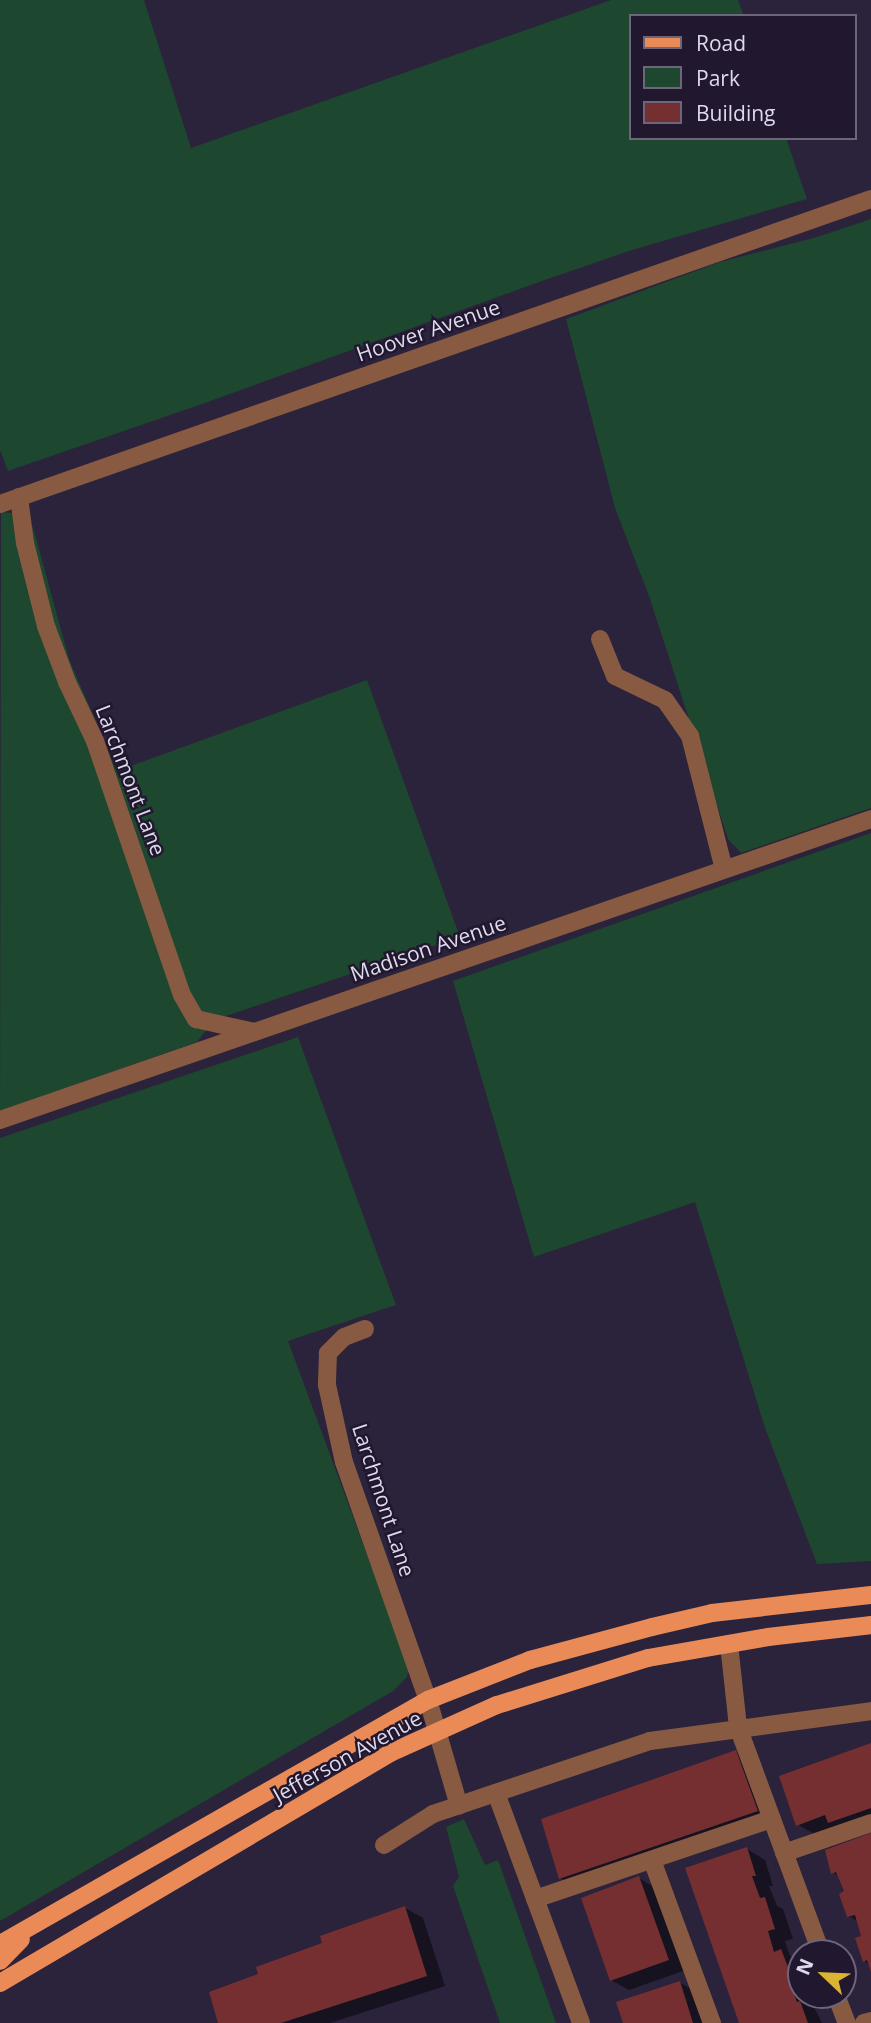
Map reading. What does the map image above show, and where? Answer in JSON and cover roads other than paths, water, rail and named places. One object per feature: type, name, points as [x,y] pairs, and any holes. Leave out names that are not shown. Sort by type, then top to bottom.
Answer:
[{"type":"main road","name":"Jefferson Avenue","points":[[0,1944],[428,1700],[530,1661],[688,1618],[871,1595]]},
{"type":"main road","name":"Jefferson Avenue","points":[[0,1983],[390,1753],[497,1705],[648,1658],[871,1625]]},
{"type":"main road","points":[[0,1961],[35,1924]]},
{"type":"street","name":"Hoover Avenue","points":[[0,504],[871,198]]},
{"type":"street","name":"Larchmont Lane","points":[[19,497],[25,543],[46,625],[67,682],[95,741],[182,995],[196,1019],[254,1032]]},
{"type":"street","points":[[600,639],[615,676],[665,700],[690,736],[724,869]]},
{"type":"street","name":"Madison Avenue","points":[[0,1121],[871,819]]},
{"type":"street","name":"Larchmont Lane","points":[[365,1329],[344,1337],[328,1353],[327,1385],[344,1462],[428,1700]]},
{"type":"street","points":[[729,1644],[738,1727],[816,1939]]},
{"type":"street","points":[[428,1700],[459,1806]]},
{"type":"street","points":[[384,1845],[433,1814],[650,1741],[871,1711]]},
{"type":"street","points":[[496,1793],[581,2023]]},
{"type":"street","points":[[535,1899],[772,1819]]},
{"type":"street","points":[[784,1853],[871,1823]]},
{"type":"street","points":[[652,1860],[712,2023]]},
{"type":"street","points":[[864,2023],[871,2021]]}]
